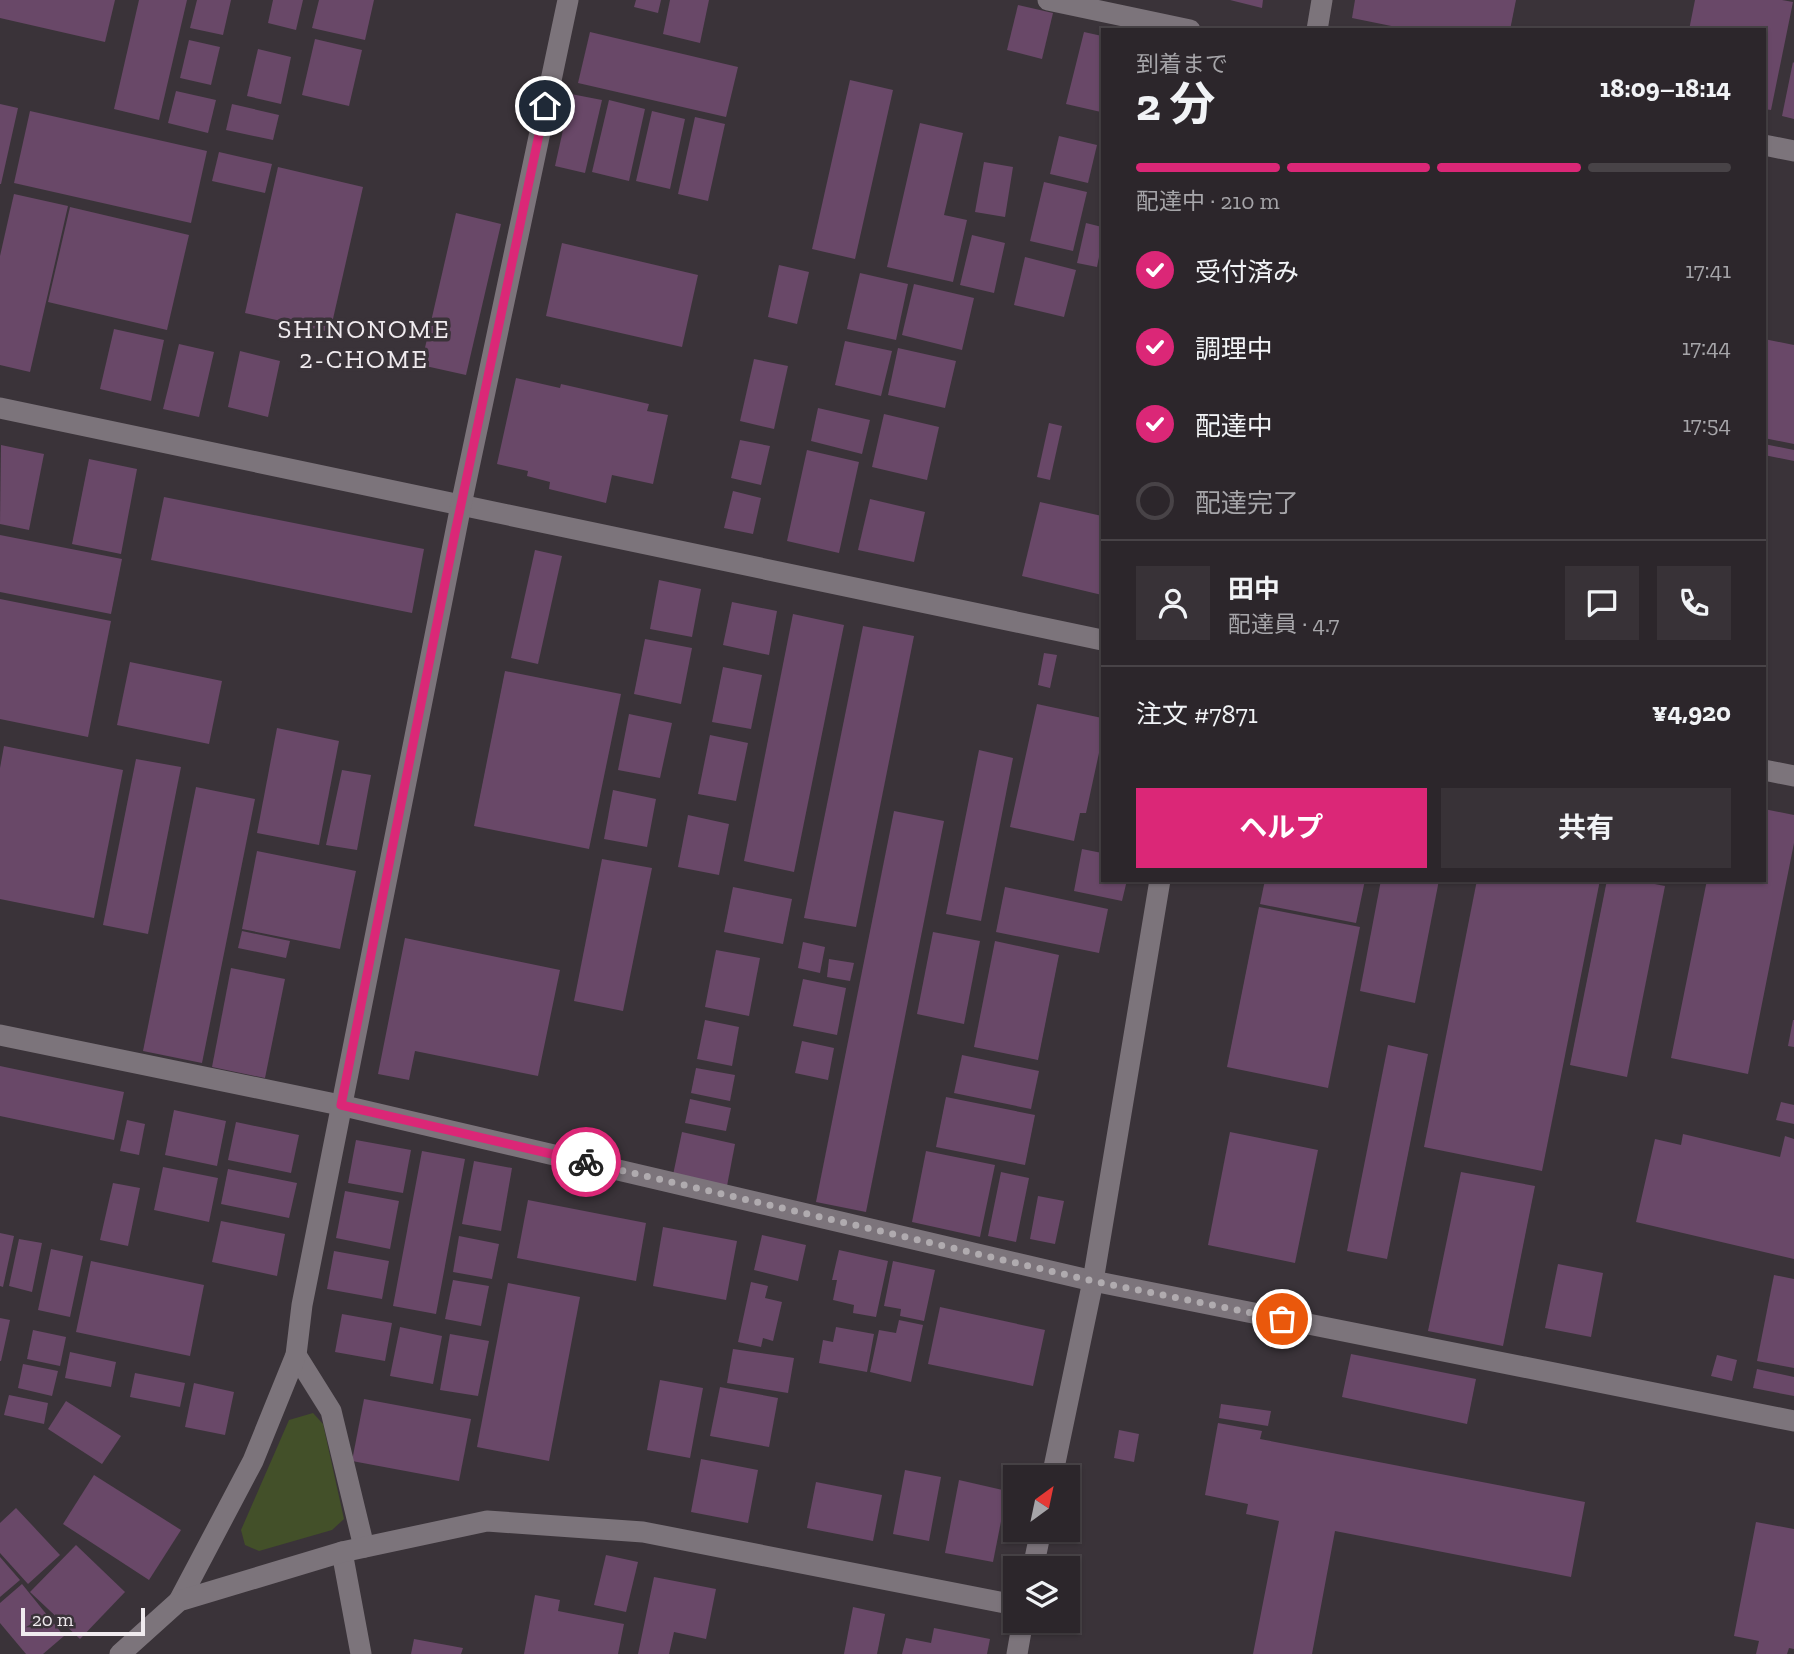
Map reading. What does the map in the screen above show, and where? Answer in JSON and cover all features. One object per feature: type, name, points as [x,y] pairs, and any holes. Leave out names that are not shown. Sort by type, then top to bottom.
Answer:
[{"type":"street","points":[[120,1654],[179,1601],[253,1461],[296,1355],[302,1305],[461,505],[568,0]]},
{"type":"street","points":[[1048,0],[1181,28]]},
{"type":"street","points":[[1317,28],[1322,0]]},
{"type":"street","points":[[1766,145],[1794,151]]},
{"type":"street","points":[[0,408],[1101,640]]},
{"type":"street","points":[[1766,770],[1794,776]]},
{"type":"street","points":[[1055,1465],[1093,1281],[1160,882]]},
{"type":"street","points":[[0,1035],[341,1105],[1093,1281],[1794,1421]]},
{"type":"street","points":[[296,1355],[331,1411],[364,1547]]},
{"type":"street","points":[[179,1601],[342,1552],[487,1521],[643,1532],[1003,1603]]},
{"type":"street","points":[[342,1552],[361,1654]]},
{"type":"street","points":[[1017,1654],[1021,1633]]},
{"type":"green space","points":[[313,1413],[323,1424],[344,1519],[332,1530],[259,1551],[245,1545],[241,1530],[289,1420]]},
{"type":"building","points":[[0,0],[115,0],[105,42],[0,18]]},
{"type":"building","points":[[139,0],[187,0],[159,120],[114,109]]},
{"type":"building","points":[[197,0],[231,0],[223,35],[190,28]]},
{"type":"building","points":[[273,0],[303,0],[296,30],[268,23]]},
{"type":"building","points":[[319,0],[374,0],[365,40],[312,28]]},
{"type":"building","points":[[636,0],[661,0],[658,13],[634,7]]},
{"type":"building","points":[[670,0],[709,0],[700,43],[663,34]]},
{"type":"building","points":[[1230,0],[1263,0],[1262,8]]},
{"type":"building","points":[[1355,0],[1516,0],[1510,28],[1401,28],[1352,18]]},
{"type":"building","points":[[1695,0],[1793,2],[1771,110],[1766,109],[1766,28],[1689,28]]},
{"type":"building","points":[[1018,5],[1053,13],[1042,59],[1007,50]]},
{"type":"building","points":[[590,32],[738,67],[726,117],[578,83]]},
{"type":"building","points":[[1084,32],[1101,36],[1101,112],[1066,104]]},
{"type":"building","points":[[315,39],[362,50],[349,106],[302,95]]},
{"type":"building","points":[[189,40],[220,47],[211,85],[180,78]]},
{"type":"building","points":[[258,49],[291,57],[281,104],[247,96]]},
{"type":"building","points":[[1794,63],[1794,119],[1782,116]]},
{"type":"building","points":[[850,80],[893,90],[855,259],[812,249]]},
{"type":"building","points":[[176,91],[216,100],[208,133],[168,123]]},
{"type":"building","points":[[571,94],[602,100],[585,173],[555,166]]},
{"type":"building","points":[[609,100],[645,109],[629,181],[592,172]]},
{"type":"building","points":[[0,104],[18,108],[1,184],[0,184]]},
{"type":"building","points":[[232,104],[279,115],[273,140],[226,130]]},
{"type":"building","points":[[30,111],[207,151],[191,223],[14,183]]},
{"type":"building","points":[[652,111],[685,119],[670,189],[636,181]]},
{"type":"building","points":[[695,117],[725,124],[708,201],[678,194]]},
{"type":"building","points":[[920,123],[963,133],[944,215],[967,220],[953,282],[887,267]]},
{"type":"building","points":[[1059,136],[1097,145],[1088,183],[1050,174]]},
{"type":"building","points":[[219,152],[272,164],[265,193],[212,181]]},
{"type":"building","points":[[984,162],[1013,167],[1005,217],[975,212]]},
{"type":"building","points":[[278,167],[363,187],[330,332],[245,313]]},
{"type":"building","points":[[1044,182],[1087,192],[1073,251],[1030,241]]},
{"type":"building","points":[[14,194],[68,206],[30,372],[0,365],[0,256]]},
{"type":"building","points":[[70,207],[189,235],[167,330],[48,302]]},
{"type":"building","points":[[456,213],[501,224],[466,375],[421,365]]},
{"type":"building","points":[[1086,223],[1101,227],[1097,267],[1077,263]]},
{"type":"building","points":[[972,235],[1005,243],[994,293],[960,285]]},
{"type":"building","points":[[562,243],[698,275],[682,347],[546,316]]},
{"type":"building","points":[[1025,257],[1076,270],[1064,317],[1014,305]]},
{"type":"building","points":[[779,265],[809,272],[797,324],[768,317]]},
{"type":"building","points":[[860,273],[908,284],[896,340],[847,329]]},
{"type":"building","points":[[914,284],[974,298],[962,350],[902,335]]},
{"type":"building","points":[[114,329],[164,340],[151,401],[100,389]]},
{"type":"building","points":[[1766,339],[1794,345],[1794,444],[1766,438]]},
{"type":"building","points":[[845,341],[892,351],[881,396],[835,385]]},
{"type":"building","points":[[179,344],[214,352],[199,417],[163,409]]},
{"type":"building","points":[[898,348],[956,361],[945,408],[888,395]]},
{"type":"building","points":[[240,351],[280,361],[268,417],[228,407]]},
{"type":"building","points":[[754,359],[788,366],[774,429],[740,421]]},
{"type":"building","points":[[516,378],[560,388],[561,384],[649,404],[647,411],[668,415],[653,484],[612,475],[606,503],[549,489],[550,482],[527,476],[528,471],[497,464]]},
{"type":"building","points":[[818,408],[870,420],[862,454],[811,441]]},
{"type":"building","points":[[884,414],[939,427],[927,480],[872,467]]},
{"type":"building","points":[[1049,423],[1062,426],[1050,480],[1037,477]]},
{"type":"building","points":[[740,440],[770,446],[761,485],[731,478]]},
{"type":"building","points":[[1766,444],[1794,450],[1794,461],[1766,455]]},
{"type":"building","points":[[1,445],[44,454],[29,530],[0,524]]},
{"type":"building","points":[[807,450],[859,462],[839,553],[787,541]]},
{"type":"building","points":[[89,459],[137,469],[121,554],[72,544]]},
{"type":"building","points":[[733,491],[761,498],[753,534],[724,528]]},
{"type":"building","points":[[164,497],[424,549],[412,613],[151,560]]},
{"type":"building","points":[[870,499],[925,512],[914,562],[858,550]]},
{"type":"building","points":[[1040,502],[1101,516],[1101,595],[1022,576]]},
{"type":"building","points":[[0,535],[122,559],[111,614],[0,592]]},
{"type":"building","points":[[535,550],[562,556],[538,664],[511,658]]},
{"type":"building","points":[[659,580],[701,589],[692,637],[650,629]]},
{"type":"building","points":[[0,599],[111,621],[88,737],[0,719]]},
{"type":"building","points":[[732,602],[777,611],[769,655],[723,645]]},
{"type":"building","points":[[793,614],[844,625],[794,872],[744,861]]},
{"type":"building","points":[[863,626],[914,636],[856,927],[804,918]]},
{"type":"building","points":[[645,639],[692,648],[681,704],[634,694]]},
{"type":"building","points":[[1044,653],[1057,655],[1050,688],[1038,685]]},
{"type":"building","points":[[130,662],[222,681],[209,744],[117,725]]},
{"type":"building","points":[[723,667],[762,675],[751,729],[712,722]]},
{"type":"building","points":[[505,671],[621,694],[589,849],[474,826]]},
{"type":"building","points":[[1037,704],[1101,718],[1101,744],[1086,813],[1080,813],[1074,841],[1010,827]]},
{"type":"building","points":[[629,714],[672,723],[660,778],[618,770]]},
{"type":"building","points":[[277,728],[339,741],[319,845],[257,833]]},
{"type":"building","points":[[710,735],[748,743],[736,801],[698,794]]},
{"type":"building","points":[[4,746],[123,770],[94,918],[0,899],[0,768]]},
{"type":"building","points":[[979,750],[1013,758],[981,921],[946,914]]},
{"type":"building","points":[[136,759],[181,767],[148,934],[103,925]]},
{"type":"building","points":[[342,770],[371,775],[357,850],[326,845]]},
{"type":"building","points":[[196,787],[255,799],[202,1063],[143,1051]]},
{"type":"building","points":[[613,790],[656,799],[647,847],[604,839]]},
{"type":"building","points":[[1766,809],[1794,815],[1794,843],[1748,1074],[1671,1058],[1707,882],[1766,882]]},
{"type":"building","points":[[894,811],[944,821],[866,1212],[816,1202]]},
{"type":"building","points":[[688,815],[729,824],[719,875],[678,867]]},
{"type":"building","points":[[1082,849],[1101,853],[1101,882],[1127,882],[1122,901],[1074,891]]},
{"type":"building","points":[[257,851],[356,871],[340,949],[242,929]]},
{"type":"building","points":[[602,859],[652,868],[623,1011],[574,1001]]},
{"type":"building","points":[[1265,882],[1365,882],[1356,923],[1260,904]]},
{"type":"building","points":[[1381,882],[1439,882],[1415,1003],[1360,991]]},
{"type":"building","points":[[1477,882],[1600,882],[1542,1171],[1424,1147]]},
{"type":"building","points":[[1607,882],[1644,882],[1665,886],[1627,1077],[1570,1065]]},
{"type":"building","points":[[733,887],[792,899],[783,944],[724,932]]},
{"type":"building","points":[[1005,887],[1108,909],[1099,953],[996,932]]},
{"type":"building","points":[[1259,907],[1360,927],[1328,1088],[1227,1067]]},
{"type":"building","points":[[242,931],[290,941],[286,958],[238,948]]},
{"type":"building","points":[[933,932],[980,941],[964,1024],[917,1014]]},
{"type":"building","points":[[405,938],[560,970],[538,1076],[415,1051],[409,1080],[378,1074]]},
{"type":"building","points":[[995,941],[1059,955],[1038,1060],[974,1047]]},
{"type":"building","points":[[803,942],[825,947],[820,973],[798,968]]},
{"type":"building","points":[[716,950],[760,958],[749,1016],[705,1007]]},
{"type":"building","points":[[829,959],[854,963],[850,981],[827,977]]},
{"type":"building","points":[[231,968],[285,979],[265,1078],[212,1067]]},
{"type":"building","points":[[803,979],[846,988],[837,1035],[793,1026]]},
{"type":"building","points":[[705,1020],[739,1027],[732,1066],[697,1059]]},
{"type":"building","points":[[1794,1020],[1794,1047],[1788,1046]]},
{"type":"building","points":[[802,1041],[834,1048],[828,1080],[795,1073]]},
{"type":"building","points":[[1388,1045],[1428,1054],[1387,1259],[1347,1251]]},
{"type":"building","points":[[962,1055],[1039,1071],[1031,1109],[954,1093]]},
{"type":"building","points":[[0,1066],[124,1092],[114,1140],[0,1116]]},
{"type":"building","points":[[696,1068],[735,1075],[730,1101],[691,1093]]},
{"type":"building","points":[[946,1097],[1035,1115],[1025,1165],[936,1147]]},
{"type":"building","points":[[690,1099],[731,1108],[726,1131],[685,1123]]},
{"type":"building","points":[[1781,1102],[1794,1105],[1794,1124],[1776,1120]]},
{"type":"building","points":[[174,1110],[226,1121],[217,1166],[165,1155]]},
{"type":"building","points":[[127,1120],[145,1124],[139,1155],[120,1151]]},
{"type":"building","points":[[236,1122],[299,1135],[291,1173],[228,1160]]},
{"type":"building","points":[[682,1132],[735,1144],[727,1186],[673,1175]]},
{"type":"building","points":[[1230,1132],[1318,1150],[1295,1263],[1208,1245]]},
{"type":"building","points":[[1683,1134],[1780,1157],[1785,1136],[1794,1139],[1794,1259],[1636,1222],[1655,1139],[1681,1145]]},
{"type":"building","points":[[356,1140],[411,1150],[403,1193],[348,1183]]},
{"type":"building","points":[[422,1151],[465,1159],[436,1314],[393,1306]]},
{"type":"building","points":[[926,1151],[995,1165],[980,1237],[912,1222]]},
{"type":"building","points":[[474,1161],[512,1168],[501,1231],[462,1224]]},
{"type":"building","points":[[163,1167],[218,1178],[209,1222],[154,1210]]},
{"type":"building","points":[[228,1169],[297,1183],[289,1218],[221,1204]]},
{"type":"building","points":[[1001,1172],[1029,1178],[1016,1242],[988,1236]]},
{"type":"building","points":[[1461,1172],[1535,1186],[1503,1346],[1428,1331]]},
{"type":"building","points":[[113,1183],[140,1188],[128,1246],[100,1240]]},
{"type":"building","points":[[345,1191],[399,1201],[390,1249],[336,1238]]},
{"type":"building","points":[[1038,1196],[1064,1201],[1055,1244],[1030,1239]]},
{"type":"building","points":[[528,1200],[646,1223],[636,1281],[517,1258]]},
{"type":"building","points":[[221,1221],[285,1234],[277,1276],[212,1262]]},
{"type":"building","points":[[663,1227],[737,1241],[726,1300],[653,1286]]},
{"type":"building","points":[[0,1233],[14,1236],[3,1287],[0,1286]]},
{"type":"building","points":[[762,1235],[806,1245],[798,1281],[754,1270]]},
{"type":"building","points":[[459,1236],[499,1244],[492,1279],[453,1272]]},
{"type":"building","points":[[19,1239],[42,1243],[32,1292],[9,1286]]},
{"type":"building","points":[[51,1249],[83,1256],[70,1317],[38,1310]]},
{"type":"building","points":[[839,1250],[888,1261],[876,1317],[853,1313],[854,1305],[833,1300],[837,1280],[832,1280]]},
{"type":"building","points":[[334,1251],[389,1261],[382,1299],[327,1289]]},
{"type":"building","points":[[91,1261],[204,1285],[190,1356],[76,1332]]},
{"type":"building","points":[[893,1261],[935,1270],[924,1321],[900,1316],[901,1309],[884,1306]]},
{"type":"building","points":[[1558,1264],[1603,1273],[1591,1337],[1545,1328]]},
{"type":"building","points":[[1774,1275],[1794,1279],[1794,1368],[1757,1361]]},
{"type":"building","points":[[453,1280],[489,1286],[481,1326],[445,1319]]},
{"type":"building","points":[[751,1282],[768,1286],[765,1298],[782,1302],[773,1341],[763,1338],[761,1347],[738,1342]]},
{"type":"building","points":[[508,1283],[580,1297],[549,1461],[477,1447]]},
{"type":"building","points":[[940,1307],[1045,1330],[1033,1386],[928,1364]]},
{"type":"building","points":[[342,1314],[392,1323],[385,1361],[335,1352]]},
{"type":"building","points":[[0,1318],[10,1320],[1,1361],[0,1361]]},
{"type":"building","points":[[899,1320],[923,1325],[911,1382],[870,1372],[879,1330],[896,1333]]},
{"type":"building","points":[[400,1327],[442,1336],[433,1384],[390,1376]]},
{"type":"building","points":[[836,1327],[874,1334],[867,1372],[819,1363],[823,1340],[833,1342]]},
{"type":"building","points":[[33,1330],[66,1337],[60,1366],[27,1359]]},
{"type":"building","points":[[450,1334],[489,1341],[478,1396],[440,1390]]},
{"type":"building","points":[[733,1349],[794,1358],[788,1393],[727,1383]]},
{"type":"building","points":[[70,1352],[116,1362],[111,1387],[65,1378]]},
{"type":"building","points":[[1351,1354],[1476,1379],[1467,1424],[1342,1397]]},
{"type":"building","points":[[1717,1355],[1737,1360],[1732,1381],[1711,1376]]},
{"type":"building","points":[[23,1364],[58,1371],[52,1396],[18,1388]]},
{"type":"building","points":[[1757,1369],[1794,1377],[1794,1396],[1753,1388]]},
{"type":"building","points":[[135,1373],[185,1383],[180,1407],[130,1397]]},
{"type":"building","points":[[660,1380],[703,1388],[690,1458],[647,1450]]},
{"type":"building","points":[[194,1383],[234,1392],[225,1435],[185,1427]]},
{"type":"building","points":[[720,1387],[778,1398],[769,1447],[710,1436]]},
{"type":"building","points":[[9,1395],[48,1403],[44,1424],[4,1415]]},
{"type":"building","points":[[364,1399],[471,1419],[459,1481],[352,1461]]},
{"type":"building","points":[[66,1401],[121,1436],[102,1464],[48,1429]]},
{"type":"building","points":[[1221,1404],[1271,1411],[1268,1426],[1219,1418]]},
{"type":"building","points":[[1218,1423],[1262,1431],[1260,1439],[1585,1502],[1571,1577],[1335,1531],[1312,1654],[1253,1654],[1279,1521],[1246,1514],[1248,1504],[1205,1495]]},
{"type":"building","points":[[1119,1430],[1139,1434],[1134,1462],[1114,1458]]},
{"type":"building","points":[[701,1459],[758,1470],[748,1523],[691,1512]]},
{"type":"building","points":[[905,1470],[941,1477],[929,1541],[893,1534]]},
{"type":"building","points":[[94,1475],[181,1530],[149,1580],[63,1524]]},
{"type":"building","points":[[959,1480],[1003,1490],[1003,1511],[993,1562],[945,1553]]},
{"type":"building","points":[[816,1482],[882,1495],[873,1541],[807,1528]]},
{"type":"building","points":[[16,1508],[60,1555],[28,1584],[0,1553],[0,1523]]},
{"type":"building","points":[[1756,1522],[1794,1529],[1794,1649],[1789,1648],[1787,1654],[1756,1654],[1759,1641],[1734,1636]]},
{"type":"building","points":[[76,1545],[125,1592],[80,1639],[30,1592]]},
{"type":"building","points":[[606,1555],[638,1562],[626,1612],[594,1605]]},
{"type":"building","points":[[0,1557],[20,1580],[0,1597]]},
{"type":"building","points":[[654,1577],[716,1589],[706,1639],[674,1632],[669,1654],[638,1654]]},
{"type":"building","points":[[22,1584],[64,1636],[43,1654],[26,1654],[0,1623],[0,1603]]},
{"type":"building","points":[[535,1595],[560,1600],[558,1611],[624,1624],[618,1654],[524,1654]]},
{"type":"building","points":[[853,1607],[885,1614],[877,1654],[844,1654]]},
{"type":"building","points":[[934,1628],[990,1639],[987,1654],[902,1654],[906,1638],[931,1643]]},
{"type":"building","points":[[414,1639],[463,1648],[461,1654],[411,1654]]},
{"type":"way so far","points":[[586,1162],[1093,1281],[1282,1319]]},
{"type":"district","name":"SHINONOME 2-CHOME","points":[[364,344]]},
{"type":"route","points":[[545,106],[455,533],[341,1105],[586,1162]]}]
